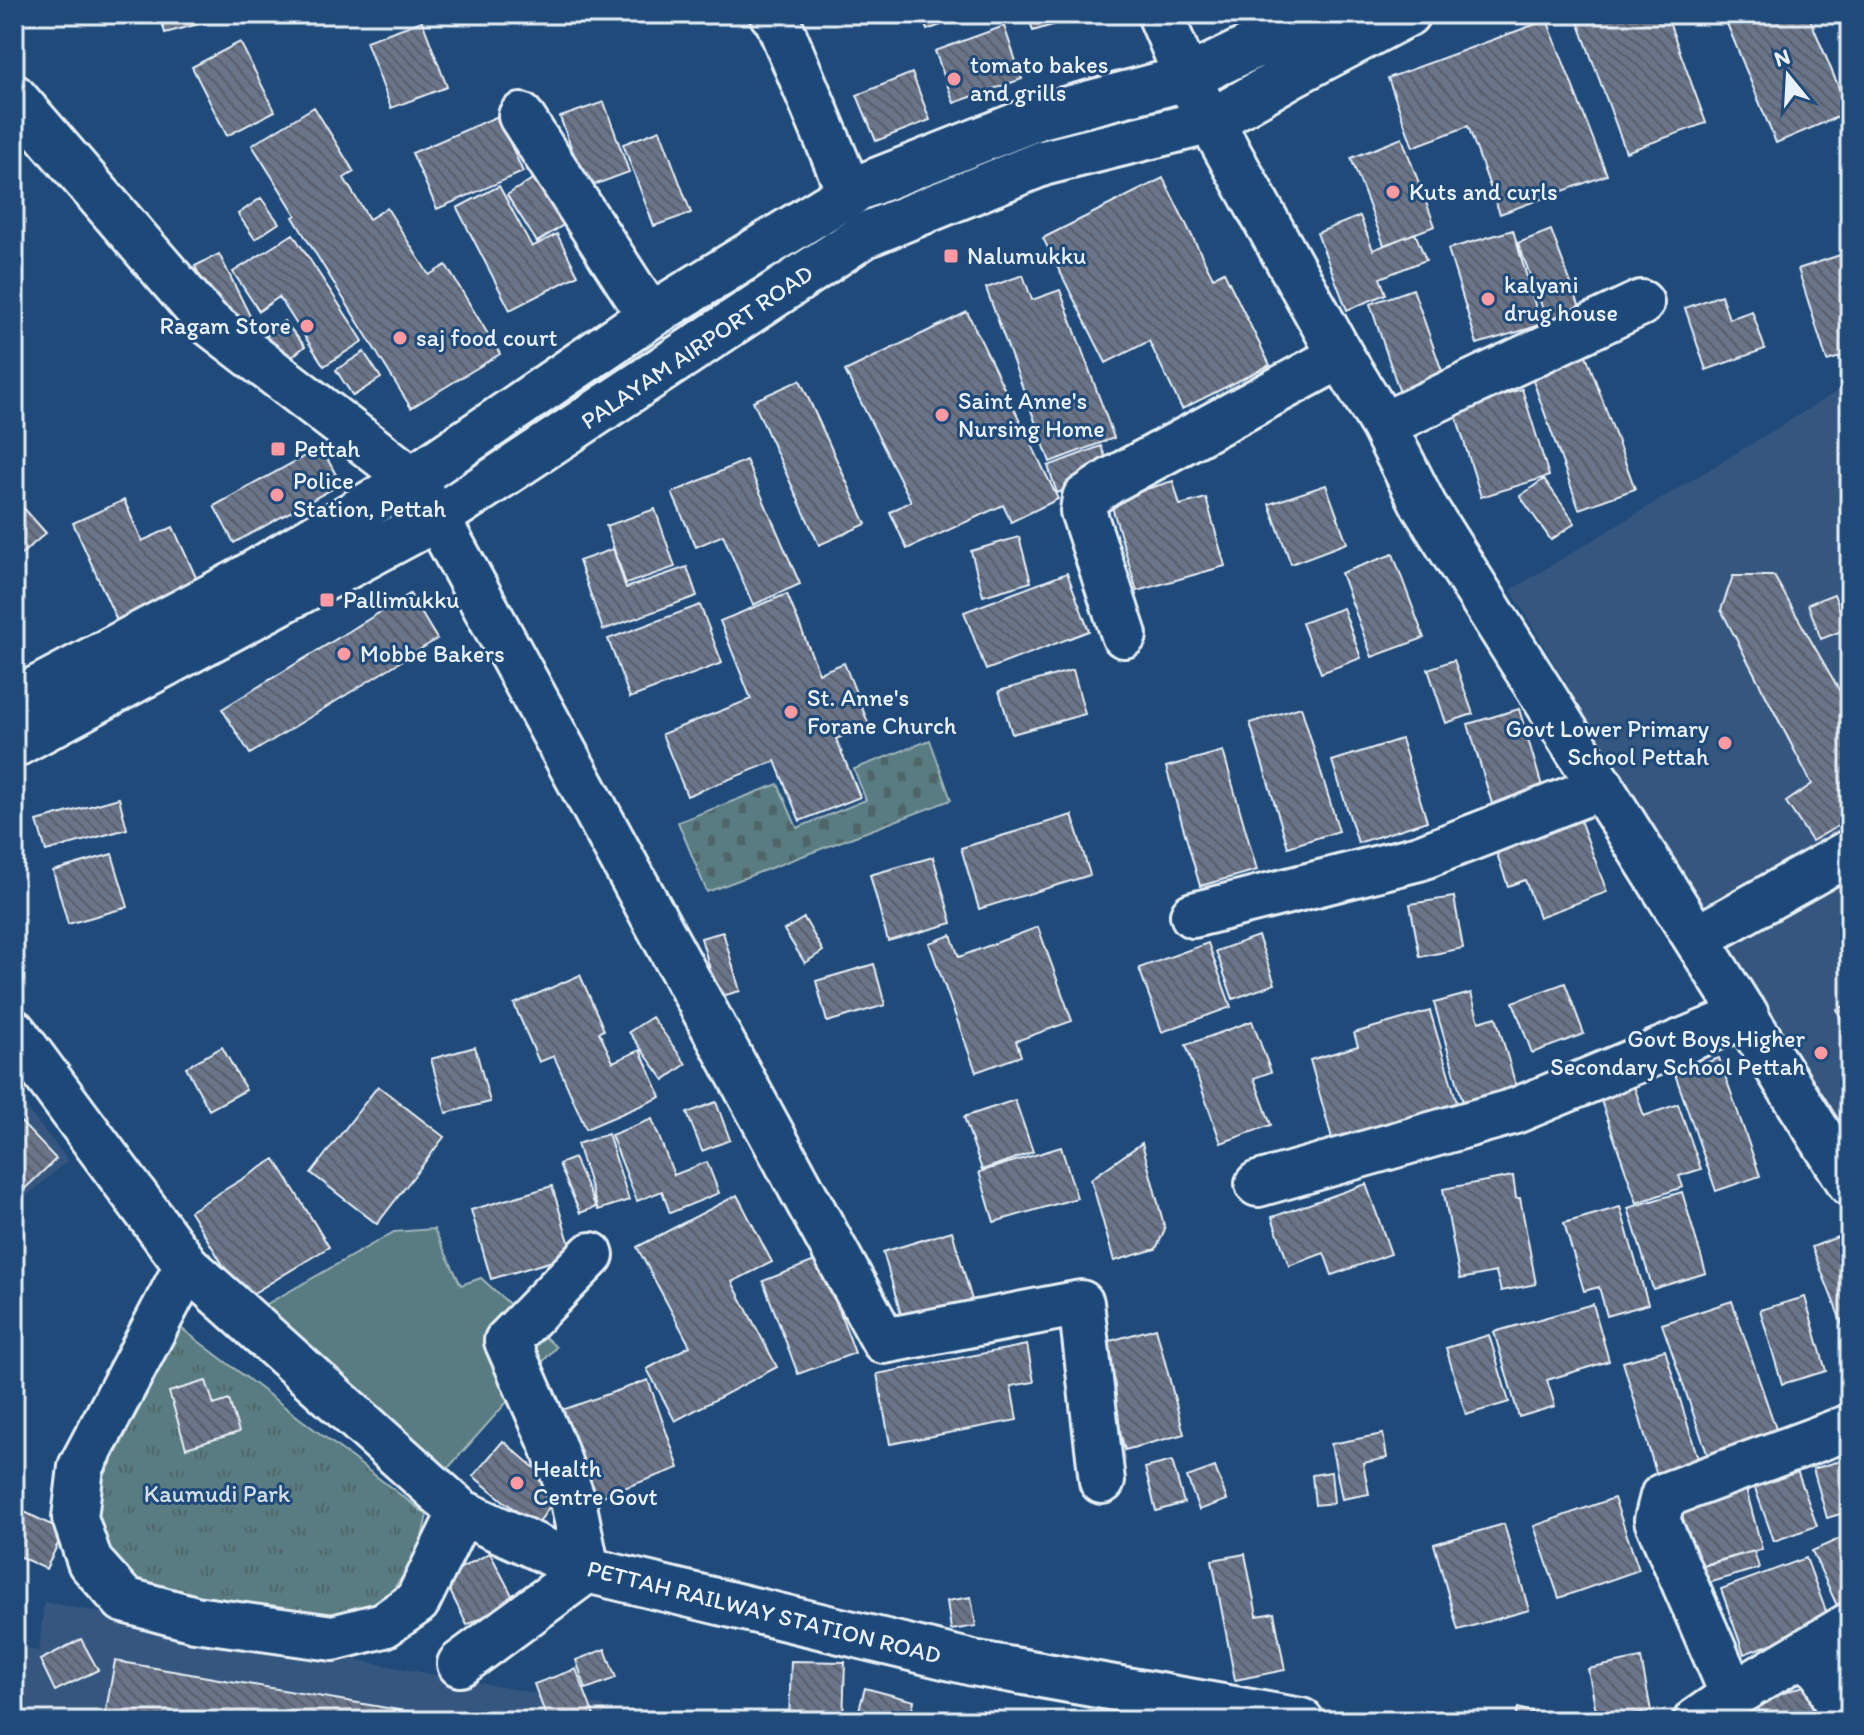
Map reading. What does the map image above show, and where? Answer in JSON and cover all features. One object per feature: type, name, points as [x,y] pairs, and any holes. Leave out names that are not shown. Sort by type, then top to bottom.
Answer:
[{"type":"street","points":[[772,14],[775,14],[850,194]]},
{"type":"street","points":[[1160,14],[1187,78],[1341,356],[1383,425],[1424,506],[1850,1183]]},
{"type":"street","name":"PALAYAM AIRPORT ROAD","points":[[14,701],[239,582],[412,479],[650,316],[858,188],[1041,116],[1187,78],[1320,14]]},
{"type":"street","name":"PALAYAM AIRPORT ROAD","points":[[14,745],[437,518],[865,235],[1043,163],[1212,121],[1407,14]]},
{"type":"street","points":[[14,97],[208,322],[412,479],[437,518],[884,1341],[1081,1303],[1102,1481]]},
{"type":"street","points":[[521,116],[650,316]]},
{"type":"street","points":[[1383,425],[1641,303]]},
{"type":"street","points":[[1124,635],[1083,511],[1085,498],[1112,480],[1341,356]]},
{"type":"street","points":[[1193,915],[1419,858],[1602,787]]},
{"type":"street","points":[[1697,938],[1850,852]]},
{"type":"street","points":[[1258,1184],[1515,1111],[1746,1015]]},
{"type":"street","name":"PETTAH RAILWAY STATION ROAD","points":[[14,1032],[187,1266],[461,1512],[587,1570],[973,1663],[1301,1721]]},
{"type":"street","points":[[460,1664],[587,1570],[573,1501],[507,1341],[591,1255]]},
{"type":"street","points":[[187,1266],[81,1467],[75,1518],[90,1562],[124,1600],[195,1619],[333,1638],[384,1625],[417,1602],[461,1512]]},
{"type":"street","points":[[1733,1695],[1657,1520],[1663,1496],[1850,1427]]},
{"type":"street","points":[[1696,1721],[1733,1695],[1850,1625]]},
{"type":"street","points":[[1802,1654],[1823,1671],[1844,1721]]},
{"type":"shaded area","name":"Govt Lower Primary School Pettah","points":[[1848,385],[1850,1137],[1734,970],[1511,590]]},
{"type":"shaded area","points":[[14,1093],[68,1160],[14,1207]]},
{"type":"shaded area","points":[[44,1602],[604,1706],[604,1721],[14,1721],[14,1647],[39,1651]]},
{"type":"green space","points":[[930,740],[951,800],[707,892],[678,822],[778,784],[797,828],[866,800],[854,769]]},
{"type":"green space","points":[[434,1229],[461,1285],[481,1278],[556,1347],[441,1476],[260,1308],[394,1232]]},
{"type":"green space","name":"Kaumudi Park","points":[[181,1328],[427,1515],[418,1556],[378,1609],[301,1621],[127,1589],[91,1544],[90,1504]]},
{"type":"building","points":[[125,14],[208,14],[210,21],[165,33],[160,15],[128,24]]},
{"type":"building","points":[[921,14],[972,14],[927,30]]},
{"type":"building","points":[[1028,14],[1070,14],[1072,19],[1033,31]]},
{"type":"building","points":[[1666,14],[1706,123],[1626,152],[1576,16]]},
{"type":"building","points":[[1723,14],[1808,14],[1849,112],[1776,143]]},
{"type":"building","points":[[1547,20],[1607,175],[1500,214],[1468,126],[1413,147],[1388,78]]},
{"type":"building","points":[[422,21],[447,87],[391,108],[366,41]]},
{"type":"building","points":[[1004,26],[1022,79],[954,103],[935,51]]},
{"type":"building","points":[[240,42],[275,111],[227,136],[192,67]]},
{"type":"building","points":[[912,73],[930,120],[876,141],[857,95]]},
{"type":"building","points":[[604,102],[629,172],[586,188],[560,117]]},
{"type":"building","points":[[314,107],[354,172],[344,178],[369,219],[387,208],[429,275],[446,265],[500,354],[411,408],[252,145]]},
{"type":"building","points":[[498,116],[523,172],[437,209],[412,153]]},
{"type":"building","points":[[660,130],[691,213],[654,226],[623,144]]},
{"type":"building","name":"Kuts and curls","points":[[1402,138],[1435,226],[1384,245],[1351,158]]},
{"type":"building","points":[[539,175],[568,222],[537,242],[507,195]]},
{"type":"building","points":[[1163,178],[1213,278],[1224,272],[1270,365],[1182,409],[1149,341],[1106,363],[1043,238]]},
{"type":"building","points":[[499,186],[532,247],[557,234],[578,275],[510,310],[457,208]]},
{"type":"building","points":[[261,198],[279,223],[255,239],[238,214]]},
{"type":"building","points":[[1360,216],[1373,250],[1415,233],[1426,260],[1380,278],[1386,294],[1347,310],[1317,233]]},
{"type":"building","points":[[1513,230],[1541,325],[1477,344],[1448,249]]},
{"type":"building","points":[[1551,230],[1582,313],[1549,325],[1518,243]]},
{"type":"building","points":[[293,234],[363,341],[324,366],[279,297],[259,311],[233,272]]},
{"type":"building","points":[[219,254],[252,320],[228,332],[195,266]]},
{"type":"building","points":[[1840,255],[1850,286],[1850,354],[1827,361],[1798,269]]},
{"type":"building","points":[[1023,275],[1032,300],[1060,290],[1114,438],[1050,462],[986,288]]},
{"type":"building","points":[[1413,289],[1444,377],[1400,393],[1370,304]]},
{"type":"building","points":[[1721,295],[1729,319],[1752,311],[1765,349],[1706,370],[1685,308]]},
{"type":"building","name":"Saint Anne's Nursing Home","points":[[967,312],[1058,499],[1011,522],[1003,505],[907,549],[890,512],[911,501],[845,371]]},
{"type":"building","points":[[284,321],[305,346],[281,366],[260,341]]},
{"type":"building","points":[[364,352],[381,378],[353,396],[336,370]]},
{"type":"building","points":[[1586,355],[1635,489],[1579,509],[1531,375]]},
{"type":"building","points":[[800,380],[866,524],[819,545],[753,401]]},
{"type":"building","points":[[1522,389],[1549,476],[1481,497],[1454,409]]},
{"type":"building","points":[[1101,446],[1111,472],[1057,493],[1048,466]]},
{"type":"building","name":"Police Station, Pettah","points":[[321,447],[341,484],[234,543],[214,506]]},
{"type":"building","points":[[746,460],[800,584],[753,605],[723,535],[696,547],[672,493]]},
{"type":"building","points":[[1544,479],[1575,523],[1551,540],[1520,496]]},
{"type":"building","points":[[1173,481],[1180,505],[1206,498],[1225,566],[1137,591],[1110,500]]},
{"type":"building","points":[[1326,485],[1347,543],[1291,564],[1269,504]]},
{"type":"building","points":[[14,497],[46,533],[18,557],[14,552]]},
{"type":"building","points":[[124,500],[142,541],[173,527],[200,586],[118,623],[73,523]]},
{"type":"building","points":[[655,509],[675,567],[626,584],[606,526]]},
{"type":"building","points":[[1019,537],[1031,582],[983,596],[971,551]]},
{"type":"building","points":[[613,549],[626,588],[687,567],[697,596],[603,630],[579,561]]},
{"type":"building","points":[[1393,554],[1424,638],[1372,657],[1341,573]]},
{"type":"building","points":[[1067,573],[1089,631],[986,670],[964,612]]},
{"type":"building","points":[[1733,576],[1774,576],[1850,709],[1850,819],[1812,841],[1786,802],[1812,784],[1721,610]]},
{"type":"building","points":[[410,594],[437,639],[250,754],[222,709]]},
{"type":"building","name":"St. Anne's Forane Church","points":[[787,594],[819,673],[844,663],[869,725],[836,739],[860,797],[800,821],[775,761],[687,796],[662,734],[751,699],[720,621]]},
{"type":"building","points":[[1834,594],[1847,629],[1821,639],[1808,604]]},
{"type":"building","points":[[700,605],[722,663],[630,698],[608,639]]},
{"type":"building","points":[[1343,608],[1361,658],[1321,673],[1302,623]]},
{"type":"building","points":[[1454,660],[1473,714],[1446,723],[1428,669]]},
{"type":"building","points":[[1073,670],[1085,714],[1012,734],[999,691]]},
{"type":"building","points":[[1301,707],[1339,831],[1288,847],[1250,723]]},
{"type":"building","points":[[1519,709],[1544,793],[1493,807],[1468,724]]},
{"type":"building","points":[[1401,739],[1427,821],[1358,843],[1332,761]]},
{"type":"building","points":[[1223,751],[1257,870],[1200,886],[1166,767]]},
{"type":"building","points":[[119,798],[127,829],[46,851],[37,821]]},
{"type":"building","points":[[1072,815],[1090,875],[979,909],[961,848]]},
{"type":"building","points":[[1580,820],[1607,892],[1539,917],[1525,880],[1508,886],[1496,851]]},
{"type":"building","points":[[112,854],[128,907],[68,924],[53,871]]},
{"type":"building","points":[[933,857],[952,923],[888,941],[870,875]]},
{"type":"building","points":[[1454,897],[1463,948],[1420,957],[1410,904]]},
{"type":"building","points":[[804,918],[823,951],[805,963],[784,930]]},
{"type":"building","points":[[1038,927],[1072,1021],[1016,1041],[1021,1056],[976,1072],[929,943],[951,935],[959,957]]},
{"type":"building","points":[[723,932],[740,991],[718,997],[701,938]]},
{"type":"building","points":[[1258,936],[1275,984],[1233,999],[1216,951]]},
{"type":"building","points":[[1208,943],[1231,1007],[1162,1032],[1139,968]]},
{"type":"building","points":[[874,964],[885,1005],[827,1022],[816,981]]},
{"type":"building","points":[[580,975],[604,1030],[599,1032],[613,1062],[640,1050],[661,1097],[586,1129],[554,1056],[539,1062],[514,1004]]},
{"type":"building","points":[[1565,983],[1584,1034],[1532,1053],[1513,1002]]},
{"type":"building","points":[[1471,993],[1479,1022],[1496,1017],[1516,1086],[1463,1102],[1434,1003]]},
{"type":"building","points":[[1850,1004],[1850,1046],[1837,1009]]},
{"type":"building","points":[[1430,1011],[1458,1106],[1333,1142],[1310,1060],[1358,1046],[1354,1033]]},
{"type":"building","points":[[652,1017],[686,1064],[664,1080],[629,1032]]},
{"type":"building","points":[[1252,1021],[1271,1072],[1254,1078],[1271,1125],[1221,1143],[1186,1045]]},
{"type":"building","points":[[222,1047],[246,1090],[209,1110],[186,1067]]},
{"type":"building","points":[[475,1047],[490,1102],[446,1113],[431,1059]]},
{"type":"building","points":[[1719,1058],[1760,1176],[1716,1191],[1675,1074]]},
{"type":"building","points":[[1633,1083],[1644,1116],[1678,1104],[1701,1169],[1679,1176],[1683,1187],[1637,1203],[1599,1095]]},
{"type":"building","points":[[378,1086],[444,1137],[377,1224],[311,1173]]},
{"type":"building","points":[[1015,1100],[1033,1152],[982,1170],[964,1117]]},
{"type":"building","points":[[716,1102],[730,1140],[702,1151],[687,1113]]},
{"type":"building","points":[[14,1115],[56,1159],[14,1199]]},
{"type":"building","points":[[652,1119],[674,1175],[707,1162],[719,1193],[670,1213],[662,1191],[637,1201],[611,1135]]},
{"type":"building","points":[[608,1134],[629,1200],[598,1210],[577,1144]]},
{"type":"building","points":[[1142,1143],[1165,1229],[1156,1249],[1114,1261],[1091,1179]]},
{"type":"building","points":[[1061,1147],[1077,1198],[994,1222],[979,1172]]},
{"type":"building","points":[[574,1158],[596,1207],[580,1213],[559,1164]]},
{"type":"building","points":[[275,1159],[329,1247],[244,1299],[190,1211]]},
{"type":"building","points":[[1513,1176],[1536,1284],[1501,1291],[1496,1272],[1460,1279],[1443,1189]]},
{"type":"building","points":[[1366,1184],[1391,1254],[1332,1275],[1324,1253],[1289,1266],[1272,1217]]},
{"type":"building","points":[[552,1186],[573,1255],[491,1279],[471,1210]]},
{"type":"building","points":[[1682,1192],[1706,1273],[1653,1289],[1628,1208]]},
{"type":"building","points":[[737,1195],[772,1262],[732,1282],[777,1367],[675,1421],[647,1369],[690,1346],[637,1247]]},
{"type":"building","points":[[1620,1207],[1648,1304],[1607,1316],[1599,1287],[1584,1291],[1564,1223]]},
{"type":"building","points":[[952,1231],[976,1314],[907,1335],[883,1252]]},
{"type":"building","points":[[1850,1232],[1850,1344],[1812,1247]]},
{"type":"building","points":[[820,1259],[855,1353],[798,1374],[763,1281]]},
{"type":"building","points":[[1805,1297],[1826,1371],[1782,1384],[1760,1310]]},
{"type":"building","points":[[1732,1301],[1778,1435],[1709,1459],[1662,1324]]},
{"type":"building","points":[[1593,1304],[1609,1361],[1547,1380],[1555,1406],[1519,1417],[1494,1332]]},
{"type":"building","points":[[1156,1328],[1184,1434],[1125,1450],[1096,1345]]},
{"type":"building","points":[[1489,1335],[1509,1402],[1466,1415],[1446,1348]]},
{"type":"building","points":[[1027,1345],[1034,1382],[1011,1386],[1017,1420],[890,1444],[877,1374]]},
{"type":"building","points":[[1665,1350],[1699,1462],[1657,1476],[1623,1362]]},
{"type":"building","points":[[648,1380],[679,1468],[594,1499],[562,1410]]},
{"type":"building","points":[[206,1381],[214,1405],[229,1400],[239,1432],[186,1448],[169,1392]]},
{"type":"building","points":[[1383,1434],[1387,1458],[1363,1463],[1369,1494],[1342,1499],[1331,1444]]},
{"type":"building","name":"Health Centre Govt","points":[[503,1441],[560,1490],[536,1527],[473,1476]]},
{"type":"building","points":[[1850,1458],[1850,1511],[1827,1518],[1813,1469]]},
{"type":"building","points":[[1172,1461],[1184,1503],[1156,1511],[1145,1468]]},
{"type":"building","points":[[1795,1465],[1817,1526],[1774,1541],[1752,1480]]},
{"type":"building","points":[[1215,1467],[1227,1500],[1199,1510],[1187,1477]]},
{"type":"building","points":[[1331,1472],[1334,1503],[1315,1505],[1312,1475]]},
{"type":"building","points":[[1746,1489],[1762,1549],[1695,1567],[1680,1506]]},
{"type":"building","points":[[1614,1498],[1639,1570],[1559,1598],[1534,1526]]},
{"type":"building","points":[[14,1507],[64,1531],[46,1569],[14,1554]]},
{"type":"building","points":[[1504,1524],[1529,1610],[1458,1630],[1434,1544]]},
{"type":"building","points":[[1850,1534],[1850,1605],[1839,1610],[1812,1551]]},
{"type":"building","points":[[1754,1551],[1759,1568],[1688,1589],[1683,1572]]},
{"type":"building","points":[[490,1553],[515,1601],[467,1625],[443,1577]]},
{"type":"building","points":[[1245,1554],[1257,1616],[1274,1613],[1285,1670],[1235,1680],[1212,1560]]},
{"type":"building","points":[[1806,1558],[1830,1622],[1744,1654],[1721,1589]]},
{"type":"building","points":[[971,1597],[976,1626],[951,1630],[947,1601]]},
{"type":"building","points":[[81,1639],[98,1670],[55,1691],[40,1660]]},
{"type":"building","points":[[605,1649],[616,1678],[586,1689],[576,1660]]},
{"type":"building","points":[[1641,1658],[1651,1711],[1598,1721],[1588,1669]]},
{"type":"building","points":[[115,1661],[422,1714],[420,1721],[104,1721]]},
{"type":"building","points":[[791,1661],[845,1662],[843,1721],[789,1721]]},
{"type":"building","points":[[576,1669],[596,1721],[548,1721],[534,1684]]},
{"type":"building","points":[[1817,1681],[1832,1721],[1763,1721],[1756,1703]]},
{"type":"building","points":[[865,1688],[914,1701],[909,1721],[856,1721]]},
{"type":"building","points":[[1518,1708],[1562,1721],[1514,1721]]},
{"type":"place","name":"tomato bakes and grills","points":[[954,79]]},
{"type":"place","name":"Kuts and curls","points":[[1393,192]]},
{"type":"place","name":"Nalumukku","points":[[951,256]]},
{"type":"place","name":"kalyani drug house","points":[[1488,299]]},
{"type":"place","name":"Ragam Store","points":[[307,326]]},
{"type":"place","name":"saj food court","points":[[400,338]]},
{"type":"place","name":"Saint Anne's Nursing Home","points":[[942,415]]},
{"type":"place","name":"Pettah","points":[[278,449]]},
{"type":"place","name":"Police Station, Pettah","points":[[277,495]]},
{"type":"place","name":"Pallimukku","points":[[327,600]]},
{"type":"place","name":"Mobbe Bakers","points":[[344,654]]},
{"type":"place","name":"St. Anne's Forane Church","points":[[791,712]]},
{"type":"place","name":"Govt Lower Primary School Pettah","points":[[1725,743]]},
{"type":"place","name":"Govt Boys Higher Secondary School Pettah","points":[[1821,1053]]},
{"type":"place","name":"Health Centre Govt","points":[[517,1483]]}]
